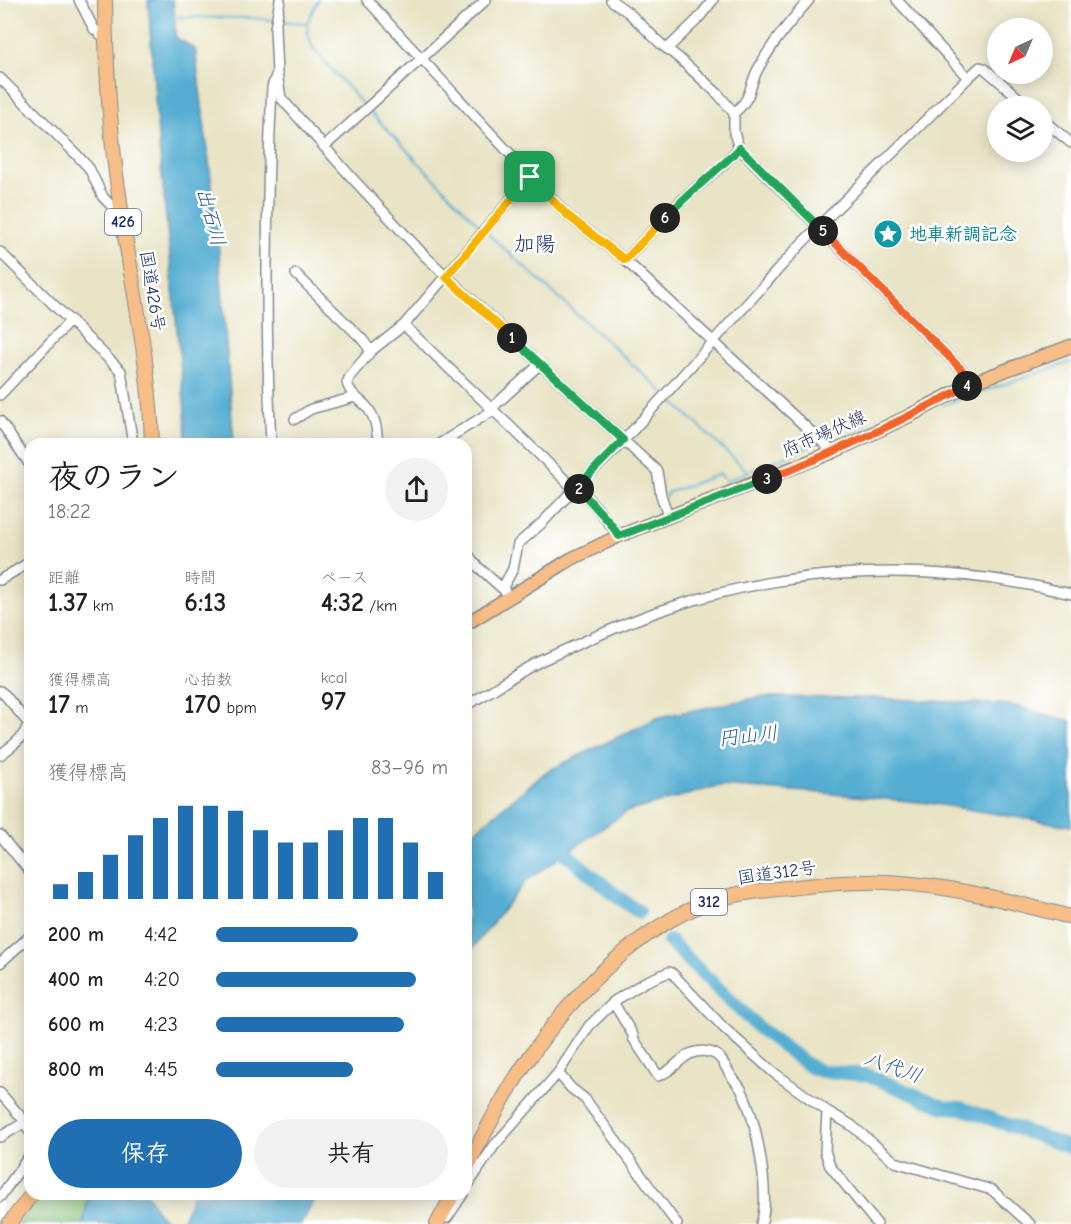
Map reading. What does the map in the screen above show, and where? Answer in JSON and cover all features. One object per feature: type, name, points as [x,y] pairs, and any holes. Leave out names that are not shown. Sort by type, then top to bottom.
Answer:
[{"type":"highway","name":"国道426号","points":[[105,0],[107,97],[122,217],[144,352],[151,438]]},
{"type":"highway","name":"国道312号","points":[[472,1157],[519,1071],[572,1003],[633,947],[660,928],[710,902],[789,887],[889,882],[991,897],[1071,917]]},
{"type":"highway","points":[[9,1224],[27,1200]]},
{"type":"highway","points":[[437,1224],[450,1200]]},
{"type":"main road","name":"府市場伏線","points":[[472,618],[507,593],[619,536],[833,452],[974,382],[1071,346]]},
{"type":"street","points":[[79,0],[94,29],[106,39]]},
{"type":"street","points":[[280,0],[275,28],[276,73],[281,98],[446,277],[657,471],[661,495],[668,516]]},
{"type":"street","points":[[367,0],[567,215],[625,260],[833,452]]},
{"type":"street","points":[[324,147],[486,0]]},
{"type":"street","points":[[611,0],[629,13],[718,94],[734,113],[734,133],[740,148],[974,382]]},
{"type":"street","points":[[668,48],[697,20],[713,0]]},
{"type":"street","points":[[734,113],[746,103],[757,71],[766,56],[785,28],[809,0]]},
{"type":"street","points":[[897,0],[968,78]]},
{"type":"street","points":[[472,559],[507,593],[518,544],[543,522],[623,440],[818,226],[968,78],[980,67],[984,68],[1016,96]]},
{"type":"street","points":[[271,438],[267,194],[272,87],[276,73]]},
{"type":"street","points":[[0,78],[77,154],[89,168],[102,197],[122,217]]},
{"type":"street","points":[[1053,128],[1071,143]]},
{"type":"street","points":[[625,260],[682,200],[740,148]]},
{"type":"street","points":[[377,438],[373,416],[349,390],[347,383],[350,376],[371,351],[404,325],[530,177]]},
{"type":"street","points":[[0,252],[123,373],[132,438]]},
{"type":"street","points":[[296,274],[362,339],[371,351]]},
{"type":"street","points":[[0,395],[71,320]]},
{"type":"street","points":[[404,325],[491,410],[597,508],[619,536]]},
{"type":"street","points":[[449,438],[491,410],[540,364]]},
{"type":"street","points":[[295,419],[311,409],[355,397]]},
{"type":"street","points":[[0,421],[24,456]]},
{"type":"street","points":[[0,580],[24,566]]},
{"type":"street","points":[[472,702],[510,677],[544,660],[652,613],[755,585],[855,573],[928,572],[1016,582],[1071,594]]},
{"type":"street","points":[[0,692],[24,717]]},
{"type":"street","points":[[0,755],[24,734]]},
{"type":"street","points":[[0,835],[24,865]]},
{"type":"street","points":[[0,963],[24,941]]},
{"type":"street","points":[[472,1179],[494,1146],[558,1072],[589,1026],[613,1002],[658,976],[672,973],[724,1028],[773,1072],[850,1125],[895,1162],[993,1190],[1030,1224]]},
{"type":"street","points":[[613,1002],[658,1076],[697,1051],[713,1053],[724,1064],[741,1090],[754,1126],[765,1205],[761,1224]]},
{"type":"street","points":[[558,1072],[571,1088],[585,1099],[677,1224]]},
{"type":"street","points":[[0,1093],[24,1123],[0,1137]]},
{"type":"street","points":[[827,1111],[825,1151],[830,1166],[877,1224]]},
{"type":"street","points":[[0,1197],[24,1163]]},
{"type":"street","points":[[437,1224],[446,1220],[459,1200]]},
{"type":"green space","points":[[36,1200],[88,1200],[83,1224],[18,1224]]},
{"type":"water","name":"出石川","points":[[148,0],[173,0],[176,38],[195,49],[217,226],[234,438],[186,438]]},
{"type":"water","name":"円山川","points":[[761,697],[874,698],[1011,705],[1071,721],[1071,826],[929,803],[718,786],[626,812],[526,881],[472,949],[472,833],[546,772],[659,717]]},
{"type":"water","points":[[88,1200],[150,1200],[158,1213],[170,1224],[83,1224]]},
{"type":"water","points":[[191,1200],[315,1200],[301,1224],[181,1224]]},
{"type":"waterway","points":[[279,21],[307,23],[318,0]]},
{"type":"waterway","points":[[174,17],[273,20]]},
{"type":"waterway","points":[[307,23],[308,35],[313,48],[364,106]]},
{"type":"waterway","points":[[368,110],[483,229]]},
{"type":"waterway","points":[[487,233],[663,392]]},
{"type":"waterway","points":[[943,405],[1071,362]]},
{"type":"waterway","points":[[667,396],[748,472]]},
{"type":"waterway","points":[[829,444],[925,401]]},
{"type":"waterway","points":[[666,497],[667,493],[720,474],[726,481],[817,443]]},
{"type":"waterway","name":"八代川","points":[[553,843],[639,912]]},
{"type":"waterway","name":"八代川","points":[[669,941],[760,1029],[810,1067],[821,1071],[867,1075],[944,1107],[961,1108],[1071,1148]]},
{"type":"place","name":"地車新調記念","points":[[888,234]]},
{"type":"district","name":"加陽","points":[[535,244]]},
{"type":"route","points":[[740,148],[974,382],[833,452],[619,536],[577,487],[623,440],[446,277],[530,177],[567,215],[625,260],[682,200],[740,148]]}]
